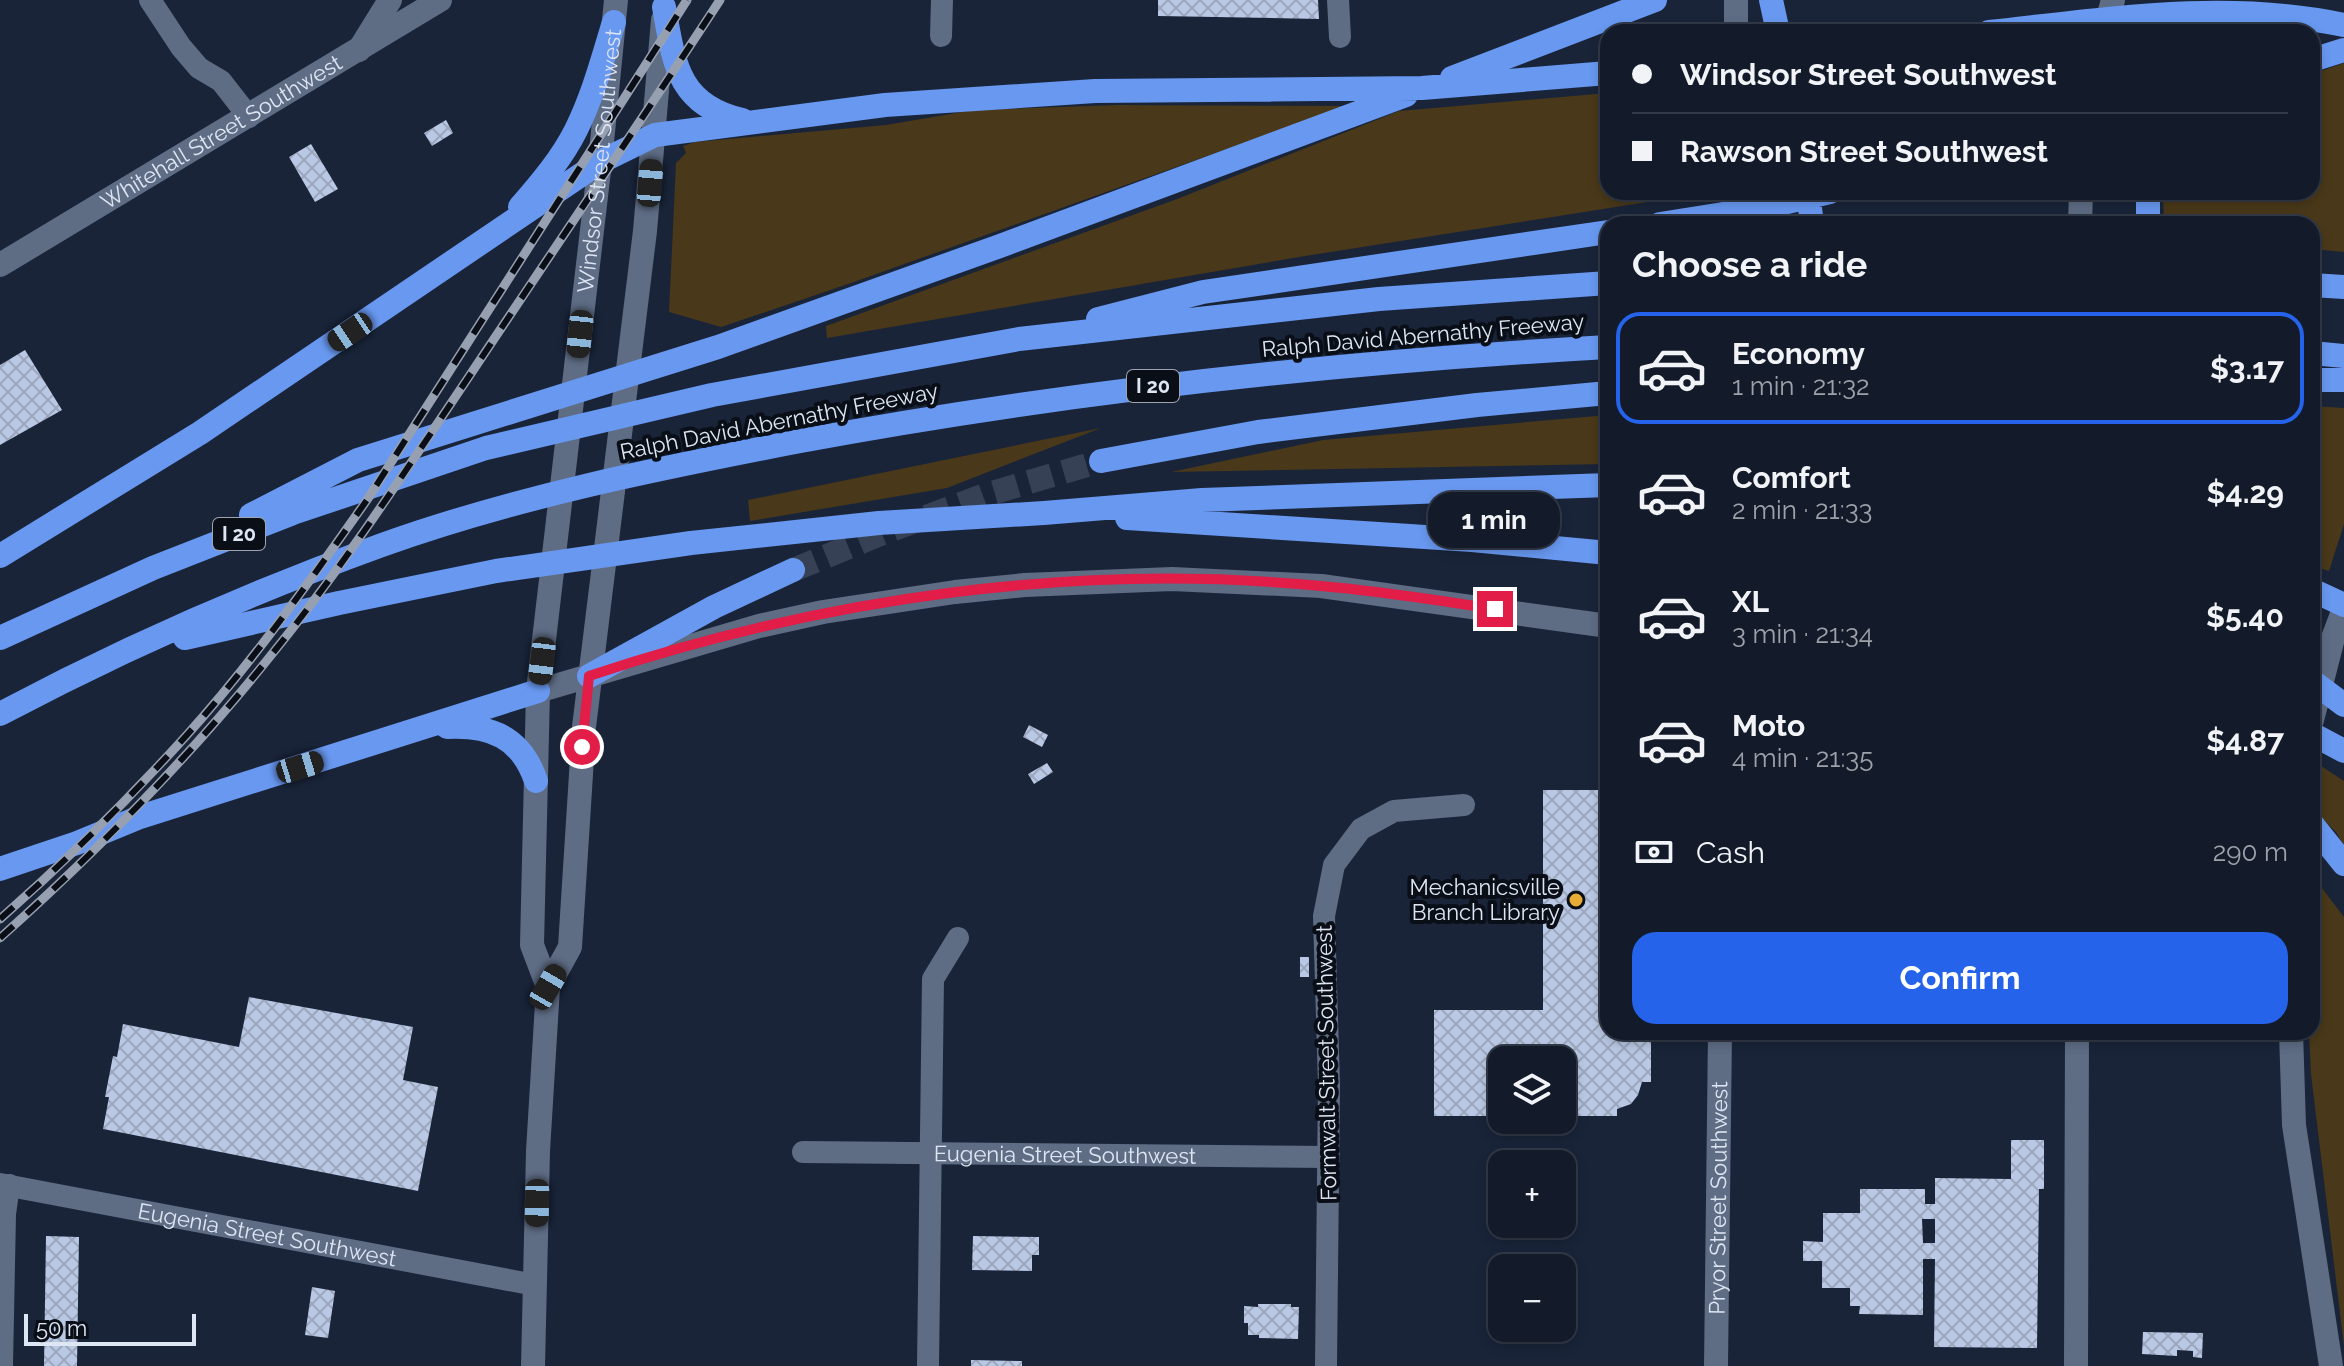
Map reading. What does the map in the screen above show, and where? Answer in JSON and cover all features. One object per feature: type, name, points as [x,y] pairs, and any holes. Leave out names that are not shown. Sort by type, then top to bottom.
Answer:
[{"type":"highway","points":[[122,582],[358,460],[718,347],[1492,64],[1655,0]]},
{"type":"highway","points":[[1771,0],[1776,24]]},
{"type":"highway","points":[[2154,24],[2158,0]]},
{"type":"highway","points":[[664,3],[673,55],[690,94],[721,115],[748,122]]},
{"type":"highway","points":[[500,231],[537,188],[575,131],[593,87],[615,11]]},
{"type":"highway","points":[[2069,24],[2190,12],[2270,14],[2344,24]]},
{"type":"highway","points":[[2320,32],[2344,24]]},
{"type":"highway","points":[[2320,58],[2344,50]]},
{"type":"highway","points":[[0,556],[200,433],[600,162],[655,135],[885,105],[1095,91],[1422,88],[1600,74]]},
{"type":"highway","points":[[1710,216],[1796,200]]},
{"type":"highway","points":[[1019,339],[1203,292],[1600,233]]},
{"type":"highway","name":"Ralph David Abernathy Freeway","points":[[0,638],[122,582],[293,513],[486,448],[712,395],[1019,339],[1379,299],[1600,284]]},
{"type":"highway","points":[[2320,286],[2344,287]]},
{"type":"highway","name":"Ralph David Abernathy Freeway","points":[[0,714],[136,648],[360,554],[475,516],[582,487],[703,460],[953,415],[1197,380],[1405,360],[1600,348]]},
{"type":"highway","points":[[2320,354],[2344,356]]},
{"type":"highway","points":[[2320,380],[2344,380]]},
{"type":"highway","points":[[1101,461],[1258,432],[1477,405],[1600,394]]},
{"type":"highway","points":[[136,648],[339,603],[559,560],[691,543],[879,523],[1217,499],[1600,485]]},
{"type":"highway","points":[[1044,513],[1472,540],[1597,552]]},
{"type":"highway","points":[[589,676],[714,607],[793,570]]},
{"type":"highway","points":[[2320,594],[2344,607]]},
{"type":"highway","points":[[2320,687],[2344,705]]},
{"type":"highway","points":[[0,869],[77,843],[140,817],[538,691]]},
{"type":"highway","points":[[413,732],[463,727],[491,732],[516,746],[526,757],[536,781]]},
{"type":"highway","points":[[2320,738],[2344,751]]},
{"type":"highway","points":[[2320,834],[2344,864]]},
{"type":"main road","points":[[359,50],[390,0]]},
{"type":"main road","name":"Whitehall Street Southwest","points":[[0,265],[440,0]]},
{"type":"main road","points":[[1736,0],[1736,24]]},
{"type":"main road","points":[[2106,24],[2113,0]]},
{"type":"main road","name":"Windsor Street Southwest","points":[[548,987],[570,947],[589,676],[645,231],[664,3]]},
{"type":"main road","name":"Windsor Street Southwest","points":[[533,1366],[538,1151],[548,987],[532,945],[538,691],[615,11]]},
{"type":"main road","points":[[538,691],[691,644],[823,612],[955,592],[1101,581],[1236,581],[1321,586],[1600,625]]},
{"type":"main road","points":[[2320,689],[2344,607]]},
{"type":"main road","name":"Pryor Street Southwest","points":[[1716,1366],[1720,1040]]},
{"type":"main road","points":[[2076,1366],[2077,1040]]},
{"type":"main road","points":[[2277,1040],[2294,1125],[2331,1366]]},
{"type":"main road","points":[[2291,1040],[2294,1125]]},
{"type":"street","points":[[150,0],[181,47],[199,68],[221,81],[249,117]]},
{"type":"street","points":[[941,36],[942,0]]},
{"type":"street","points":[[1338,0],[1340,37]]},
{"type":"street","name":"Formwalt Street Southwest","points":[[1326,1366],[1329,1085],[1324,916],[1334,865],[1361,829],[1394,811],[1464,805]]},
{"type":"street","points":[[928,1366],[933,979],[958,938]]},
{"type":"street","name":"Eugenia Street Southwest","points":[[803,1152],[1329,1157]]},
{"type":"street","points":[[2,1366],[4,1185]]},
{"type":"street","name":"Eugenia Street Southwest","points":[[4,1185],[535,1285]]},
{"type":"shaded area","points":[[2344,63],[2344,252],[2320,250],[2320,216],[2164,216],[2163,200],[2320,200],[2320,71]]},
{"type":"shaded area","points":[[1600,94],[1600,200],[1660,200],[1299,257],[827,338],[826,326],[1177,199],[1399,111]]},
{"type":"shaded area","points":[[1118,105],[1347,106],[721,327],[669,312],[676,163],[686,153],[683,146],[695,142],[886,125],[974,110]]},
{"type":"shaded area","points":[[2320,406],[2344,408],[2344,524],[2329,571],[2320,568]]},
{"type":"shaded area","points":[[1600,416],[1600,464],[1171,472],[1323,440]]},
{"type":"shaded area","points":[[1101,428],[947,488],[750,521],[748,500]]},
{"type":"shaded area","points":[[2320,765],[2344,781],[2344,846],[2336,832],[2320,817]]},
{"type":"shaded area","points":[[2320,886],[2344,917],[2344,1346],[2309,1040],[2320,1040]]},
{"type":"building","points":[[1158,0],[1318,0],[1319,19],[1158,16]]},
{"type":"building","points":[[446,120],[453,133],[432,146],[424,133]]},
{"type":"building","points":[[311,144],[338,189],[315,202],[289,157]]},
{"type":"building","points":[[25,350],[62,410],[0,445],[0,365]]},
{"type":"building","points":[[1029,725],[1048,735],[1042,747],[1023,737]]},
{"type":"building","points":[[1047,763],[1053,772],[1034,784],[1028,774]]},
{"type":"building","name":"Mechanicsville Branch Library","points":[[1543,790],[1600,790],[1600,1040],[1651,1040],[1651,1082],[1642,1082],[1638,1095],[1631,1104],[1617,1109],[1617,1116],[1576,1116],[1576,1046],[1488,1046],[1488,1116],[1434,1116],[1434,1010],[1543,1010]]},
{"type":"building","points":[[1300,957],[1309,957],[1309,977],[1300,977]]},
{"type":"building","points":[[249,997],[413,1027],[403,1080],[438,1087],[418,1191],[103,1129],[109,1097],[105,1097],[123,1024],[239,1047]]},
{"type":"building","points":[[2011,1140],[2044,1140],[2044,1189],[2039,1189],[2037,1348],[1934,1347],[1935,1259],[1923,1259],[1923,1315],[1859,1314],[1860,1306],[1850,1306],[1850,1288],[1822,1288],[1822,1261],[1803,1261],[1803,1241],[1823,1242],[1823,1213],[1860,1213],[1860,1189],[1925,1189],[1925,1204],[1935,1204],[1935,1178],[2011,1179]],"holes":[[[1922,1219],[1935,1219],[1935,1243],[1923,1243]]]},
{"type":"building","points":[[46,1236],[79,1237],[77,1366],[44,1366]]},
{"type":"building","points":[[973,1236],[1039,1237],[1039,1255],[1032,1255],[1032,1271],[972,1270]]},
{"type":"building","points":[[312,1287],[335,1291],[328,1338],[305,1335]]},
{"type":"building","points":[[1258,1304],[1291,1304],[1291,1307],[1299,1307],[1298,1339],[1248,1335],[1244,1306],[1258,1307]]},
{"type":"building","points":[[2143,1332],[2203,1333],[2202,1358],[2193,1357],[2193,1351],[2177,1350],[2177,1356],[2142,1354]]},
{"type":"building","points":[[971,1360],[1022,1361],[1022,1366],[971,1366]]},
{"type":"tunnel","points":[[793,570],[985,495],[1101,461]]},
{"type":"railway","points":[[0,919],[72,853],[164,760],[234,680],[280,621],[367,500],[687,0]]},
{"type":"railway","points":[[0,938],[106,839],[173,769],[295,625],[396,485],[720,0]]},
{"type":"place","name":"Mechanicsville Branch Library","points":[[1576,900]]},
{"type":"route","points":[[582,747],[589,676],[759,626],[823,612],[955,592],[1101,581],[1252,581],[1365,591],[1495,609]]}]
